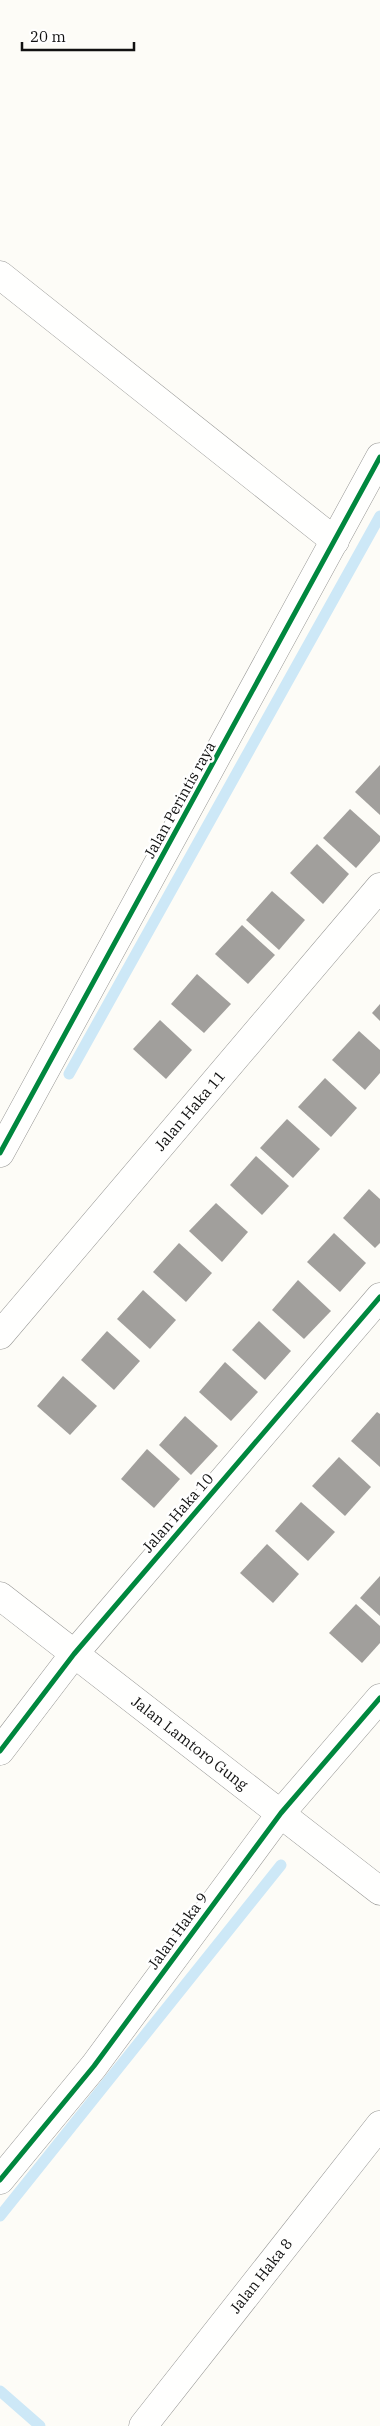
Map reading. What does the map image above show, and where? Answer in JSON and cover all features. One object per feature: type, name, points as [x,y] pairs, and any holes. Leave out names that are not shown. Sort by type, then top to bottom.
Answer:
[{"type":"street","points":[[0,275],[335,541]]},
{"type":"street","name":"Jalan Perintis raya","points":[[0,1153],[380,457]]},
{"type":"street","name":"Jalan Haka 11","points":[[0,1335],[380,887]]},
{"type":"street","name":"Jalan Haka 10","points":[[0,1750],[74,1654],[380,1297]]},
{"type":"street","name":"Jalan Lamtoro Gung","points":[[0,1596],[380,1891]]},
{"type":"street","name":"Jalan Haka 9","points":[[0,2180],[94,2066],[281,1813],[380,1698]]},
{"type":"street","name":"Jalan Haka 8","points":[[143,2426],[380,2125]]},
{"type":"building","points":[[380,765],[380,815],[355,792]]},
{"type":"building","points":[[350,809],[380,836],[380,841],[356,868],[323,838]]},
{"type":"building","points":[[317,844],[349,874],[323,904],[290,873]]},
{"type":"building","points":[[272,891],[305,920],[279,950],[246,920]]},
{"type":"building","points":[[242,925],[275,955],[248,984],[215,954]]},
{"type":"building","points":[[197,974],[231,1004],[204,1033],[171,1004]]},
{"type":"building","points":[[380,1004],[380,1021],[372,1013]]},
{"type":"building","points":[[160,1020],[192,1050],[166,1079],[133,1049]]},
{"type":"building","points":[[359,1031],[380,1050],[380,1073],[365,1090],[332,1060]]},
{"type":"building","points":[[325,1078],[357,1108],[331,1137],[298,1107]]},
{"type":"building","points":[[287,1119],[320,1149],[293,1178],[260,1148]]},
{"type":"building","points":[[256,1156],[289,1186],[262,1215],[230,1185]]},
{"type":"building","points":[[369,1189],[380,1199],[380,1243],[375,1248],[343,1218]]},
{"type":"building","points":[[216,1203],[248,1232],[222,1262],[189,1231]]},
{"type":"building","points":[[334,1233],[366,1263],[340,1292],[307,1262]]},
{"type":"building","points":[[179,1243],[212,1273],[186,1302],[153,1272]]},
{"type":"building","points":[[298,1280],[331,1311],[304,1339],[272,1310]]},
{"type":"building","points":[[143,1290],[176,1320],[150,1349],[117,1319]]},
{"type":"building","points":[[259,1321],[291,1351],[265,1380],[232,1350]]},
{"type":"building","points":[[107,1331],[140,1361],[114,1390],[81,1360]]},
{"type":"building","points":[[225,1362],[258,1392],[231,1421],[199,1392]]},
{"type":"building","points":[[63,1376],[97,1406],[70,1435],[37,1406]]},
{"type":"building","points":[[377,1412],[380,1414],[380,1467],[351,1441]]},
{"type":"building","points":[[185,1416],[218,1446],[191,1475],[159,1445]]},
{"type":"building","points":[[147,1449],[180,1479],[154,1508],[121,1479]]},
{"type":"building","points":[[339,1457],[371,1487],[345,1516],[312,1486]]},
{"type":"building","points":[[301,1502],[335,1532],[308,1561],[275,1531]]},
{"type":"building","points":[[267,1544],[299,1574],[273,1603],[240,1573]]},
{"type":"building","points":[[380,1576],[380,1616],[360,1598]]},
{"type":"building","points":[[356,1604],[380,1626],[380,1643],[362,1663],[329,1633]]},
{"type":"waterway","points":[[69,1074],[380,516]]},
{"type":"waterway","points":[[0,2216],[281,1865]]},
{"type":"waterway","points":[[0,2391],[40,2426]]},
{"type":"cycle path","points":[[0,1153],[380,457]]},
{"type":"cycle path","points":[[0,1751],[74,1654],[380,1297]]},
{"type":"cycle path","points":[[0,2180],[94,2066],[281,1813],[380,1698]]}]
